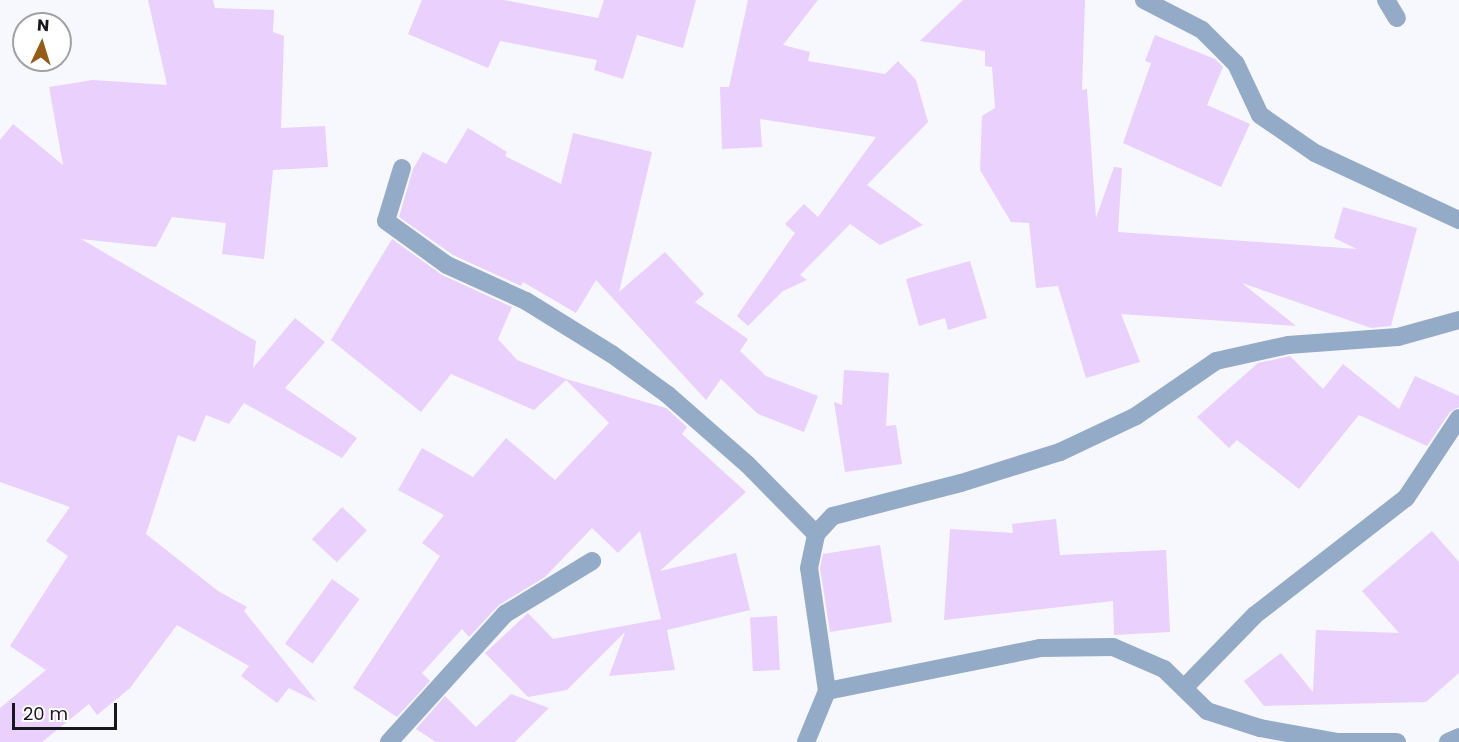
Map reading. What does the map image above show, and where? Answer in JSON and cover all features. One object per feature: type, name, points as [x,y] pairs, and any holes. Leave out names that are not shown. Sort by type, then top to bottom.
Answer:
[{"type":"street","points":[[1144,0],[1202,30],[1236,64],[1260,115],[1314,153],[1459,220]]},
{"type":"street","points":[[1386,0],[1397,18]]},
{"type":"street","points":[[402,168],[386,221],[447,265],[526,301],[631,368],[748,465],[816,534]]},
{"type":"street","points":[[806,742],[827,691],[808,568],[816,534],[833,516],[961,483],[1060,452],[1136,416],[1216,361],[1288,345],[1398,337],[1459,320]]},
{"type":"street","points":[[1184,688],[1255,615],[1406,498],[1459,418]]},
{"type":"street","points":[[389,742],[505,614],[592,561]]},
{"type":"street","points":[[827,691],[1040,648],[1103,647],[1164,669],[1207,711],[1260,728],[1337,742],[1397,742]]},
{"type":"street","points":[[1448,742],[1459,737]]},
{"type":"building","points":[[148,0],[213,0],[215,8],[274,10],[273,32],[284,36],[281,128],[325,126],[328,167],[273,170],[264,259],[222,254],[226,223],[172,217],[156,247],[81,239],[256,341],[253,368],[295,318],[325,342],[285,388],[357,438],[342,458],[244,403],[229,424],[206,415],[195,442],[178,435],[146,534],[218,591],[247,607],[244,611],[317,702],[289,688],[277,703],[241,676],[249,666],[177,625],[130,688],[97,715],[89,704],[42,742],[0,742],[0,708],[46,670],[10,646],[68,556],[46,541],[70,507],[0,482],[0,140],[13,124],[63,165],[49,87],[93,80],[167,85]]},
{"type":"building","points":[[422,0],[504,0],[598,18],[604,0],[696,0],[683,48],[637,35],[623,79],[594,70],[597,60],[500,41],[488,68],[408,34]]},
{"type":"building","points":[[748,0],[818,0],[783,45],[810,52],[808,61],[885,74],[898,61],[916,80],[928,122],[867,185],[923,225],[880,245],[850,224],[800,275],[807,280],[783,291],[748,326],[737,316],[795,233],[785,224],[804,204],[818,217],[876,137],[760,119],[762,147],[722,149],[720,87],[729,87]]},
{"type":"building","points":[[963,0],[1085,0],[1082,90],[1087,89],[1096,218],[1114,167],[1122,168],[1118,232],[1357,249],[1334,238],[1343,207],[1417,228],[1391,326],[1371,328],[1242,283],[1296,326],[1121,314],[1140,362],[1086,378],[1058,286],[1036,288],[1029,223],[1011,222],[980,170],[982,116],[995,108],[992,67],[985,66],[985,51],[920,41]]},
{"type":"building","points":[[1155,35],[1215,59],[1223,67],[1207,105],[1250,124],[1221,187],[1123,143],[1151,63],[1145,61]]},
{"type":"building","points":[[468,128],[507,152],[505,156],[561,184],[573,133],[652,152],[619,292],[665,252],[704,294],[695,302],[748,339],[740,351],[766,376],[818,396],[804,432],[758,414],[721,379],[706,400],[596,280],[576,313],[523,282],[521,286],[453,255],[399,217],[413,169],[423,152],[446,164]]},
{"type":"building","points":[[392,239],[442,275],[512,307],[498,339],[517,360],[566,379],[666,408],[687,427],[682,434],[746,492],[660,571],[736,553],[750,610],[667,630],[675,670],[609,676],[625,632],[567,690],[528,697],[485,653],[528,613],[553,639],[661,619],[640,531],[618,553],[592,528],[545,577],[499,605],[469,637],[462,629],[422,673],[430,681],[397,717],[353,688],[440,556],[422,543],[444,515],[398,490],[422,448],[473,477],[506,438],[555,480],[609,423],[566,380],[534,410],[451,374],[421,412],[331,340]]},
{"type":"building","points":[[970,261],[987,318],[948,330],[945,318],[919,326],[906,279]]},
{"type":"building","points":[[1290,356],[1323,389],[1343,364],[1399,409],[1415,376],[1459,396],[1459,407],[1450,412],[1427,446],[1359,415],[1299,489],[1237,440],[1229,448],[1197,417],[1258,363]]},
{"type":"building","points":[[844,370],[889,373],[886,426],[896,425],[902,464],[845,472],[834,402],[842,405]]},
{"type":"building","points":[[342,507],[367,530],[337,562],[312,539]]},
{"type":"building","points":[[1056,519],[1060,555],[1166,550],[1170,632],[1114,635],[1113,601],[944,620],[950,529],[1013,533],[1012,524]]},
{"type":"building","points":[[1432,531],[1459,562],[1459,673],[1426,702],[1264,706],[1244,681],[1281,653],[1313,692],[1316,630],[1399,633],[1362,591]]},
{"type":"building","points":[[880,545],[892,622],[830,632],[820,568],[823,554]]},
{"type":"building","points":[[332,579],[360,599],[312,664],[285,644]]},
{"type":"building","points":[[777,616],[780,670],[753,671],[750,617]]},
{"type":"building","points":[[511,694],[549,708],[515,742],[436,742],[416,729],[445,696],[476,727]]}]
